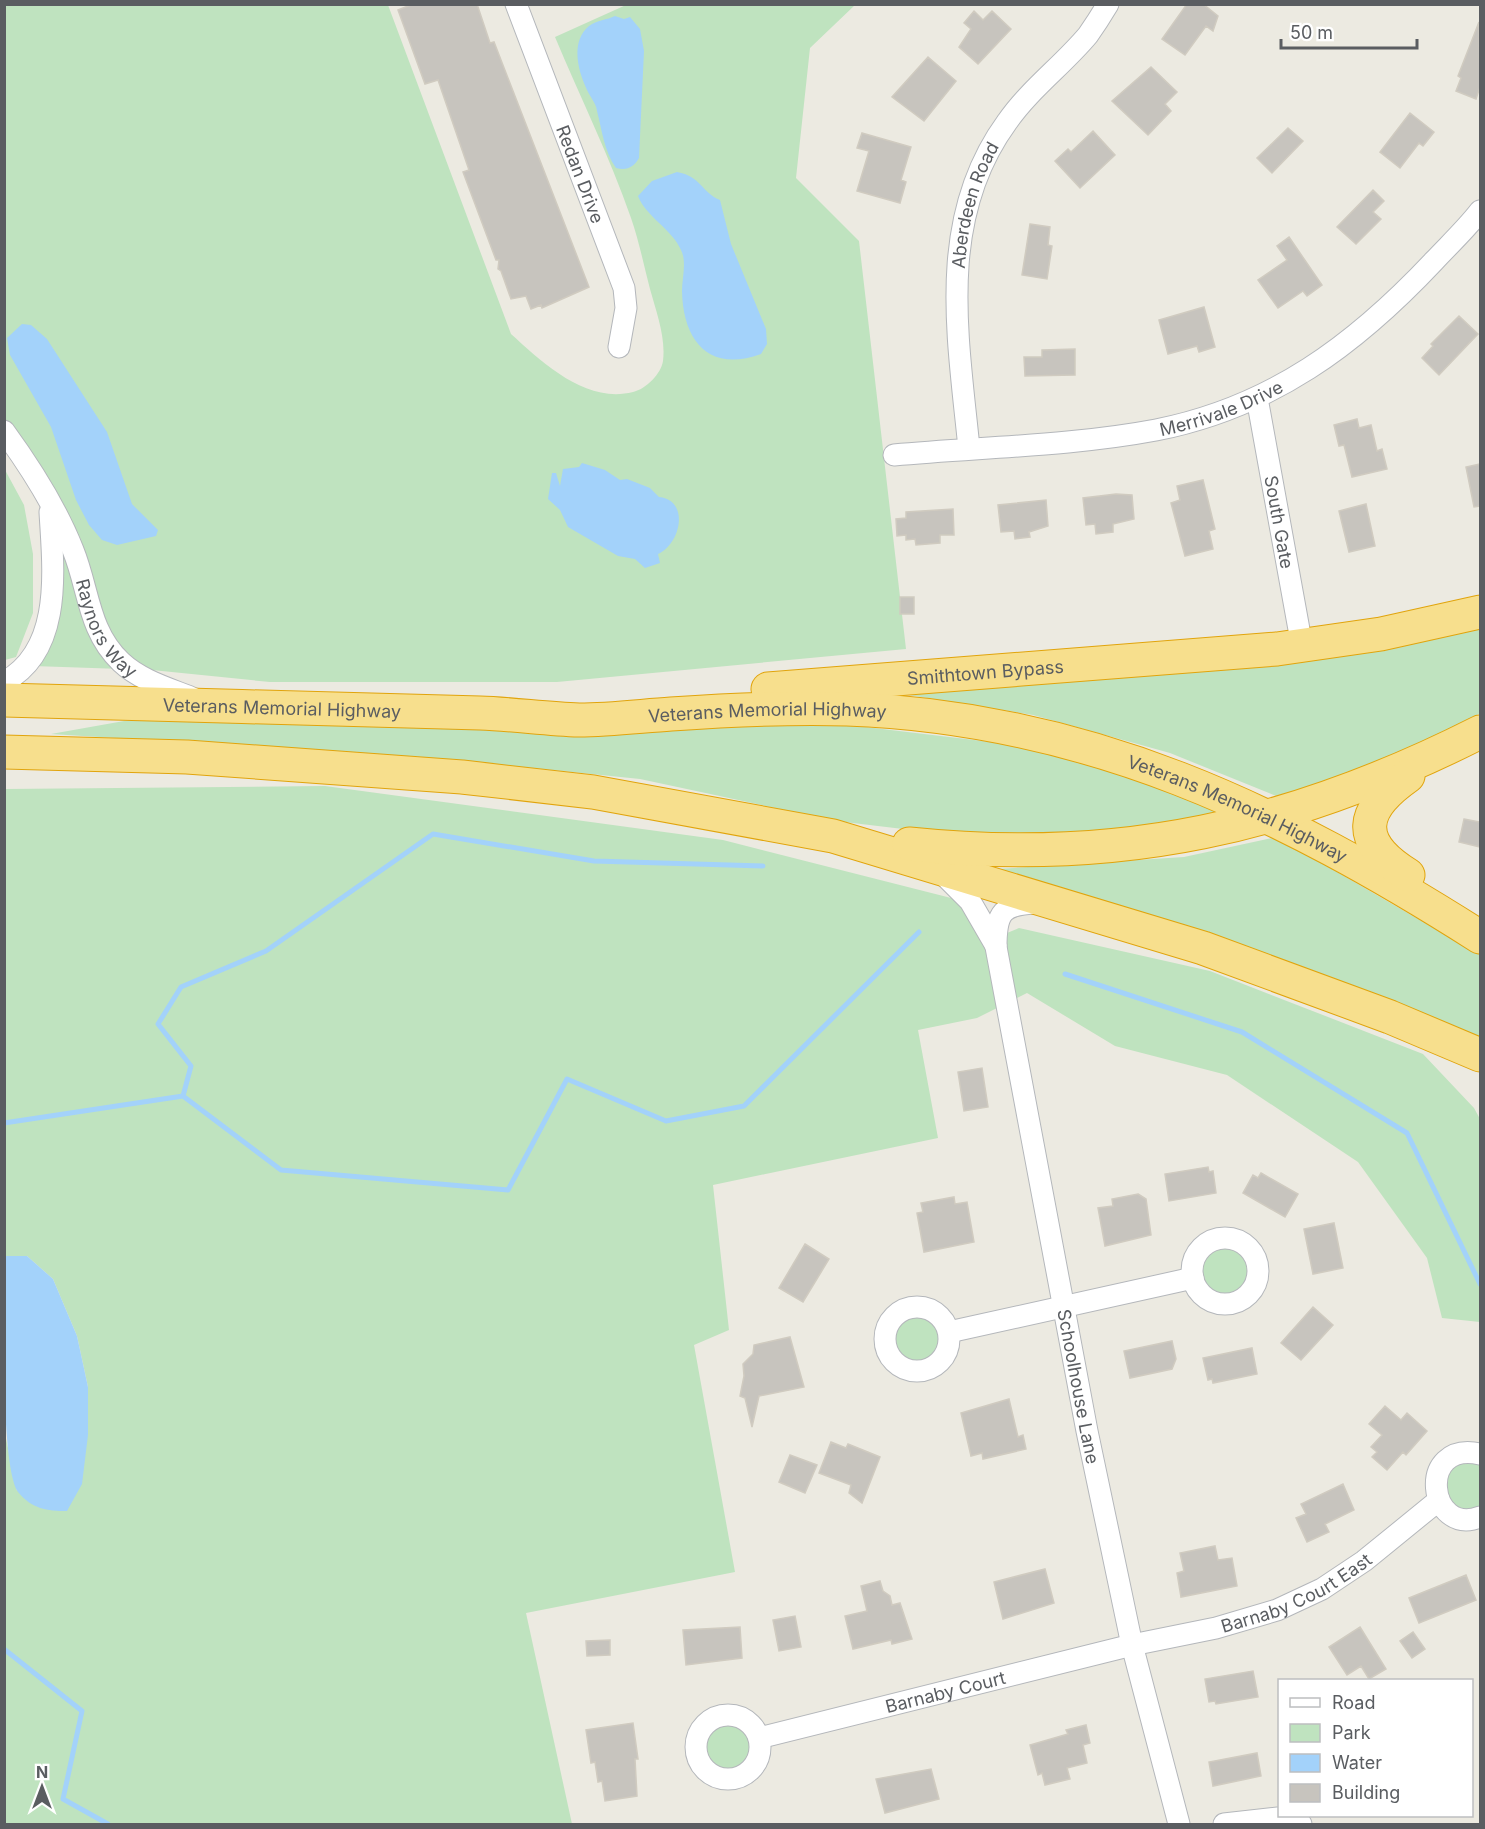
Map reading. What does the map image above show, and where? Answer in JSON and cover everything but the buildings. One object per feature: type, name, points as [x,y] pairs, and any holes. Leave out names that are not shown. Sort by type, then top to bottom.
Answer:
[{"type":"highway","name":"Smithtown Bypass","points":[[485,713],[1302,646],[1391,632],[1480,612]]},
{"type":"highway","name":"Veterans Memorial Highway","points":[[4,700],[485,713],[580,720],[760,709],[823,709],[957,720],[1043,735],[1112,753],[1173,775],[1271,817],[1378,874],[1480,937]]},
{"type":"highway","points":[[4,752],[187,757],[462,777],[592,792],[833,836],[966,848],[1071,848],[1184,837],[1271,817],[1356,788],[1480,732]]},
{"type":"highway","points":[[1446,749],[1380,798],[1372,814],[1371,834],[1386,860],[1480,921]]},
{"type":"highway","points":[[833,836],[1056,902],[1267,971],[1480,1055]]},
{"type":"street","name":"Redan Drive","points":[[516,4],[621,277],[626,309],[619,347]]},
{"type":"street","name":"Aberdeen Road","points":[[969,448],[956,315],[956,268],[963,213],[979,167],[1007,121],[1088,35],[1108,4]]},
{"type":"street","name":"Merrivale Drive","points":[[894,455],[1104,437],[1156,430],[1195,420],[1257,398],[1297,378],[1335,353],[1374,321],[1480,211]]},
{"type":"street","name":"South Gate","points":[[1257,398],[1302,646]]},
{"type":"street","name":"Raynors Way","points":[[4,431],[34,471],[74,551],[94,623],[110,649],[124,665],[140,675],[213,706]]},
{"type":"street","name":"Raynors Way","points":[[4,682],[28,662],[47,624],[52,581],[50,502]]},
{"type":"street","name":"Schoolhouse Lane","points":[[934,866],[970,901],[996,947]]},
{"type":"street","name":"Schoolhouse Lane","points":[[1056,902],[1030,903],[1006,909],[998,919],[996,947],[1087,1431],[1132,1645],[1179,1824]]},
{"type":"street","points":[[949,1332],[1192,1278]]},
{"type":"street","points":[[1480,1454],[1469,1452],[1448,1459],[1436,1478],[1438,1500],[1454,1516],[1464,1520],[1480,1517]]},
{"type":"street","name":"Barnaby Court East","points":[[1132,1645],[1216,1628],[1277,1610],[1313,1593],[1364,1561],[1438,1500]]},
{"type":"street","name":"Barnaby Court","points":[[759,1738],[1132,1645]]},
{"type":"street","points":[[1224,1824],[1278,1818],[1301,1824]]},
{"type":"green space","points":[[4,5],[388,5],[511,334],[566,378],[582,387],[616,394],[638,390],[656,376],[663,361],[662,333],[623,195],[555,37],[626,5],[855,5],[810,48],[796,178],[859,241],[906,649],[557,682],[270,682],[142,669],[111,640],[5,421]]},
{"type":"green space","points":[[4,468],[24,505],[33,554],[33,613],[16,657],[5,660]]},
{"type":"green space","points":[[57,531],[122,669],[33,666]]},
{"type":"green space","points":[[1480,623],[1480,713],[1438,740],[1286,800],[1170,753],[1033,715],[890,692]]},
{"type":"green space","points":[[177,718],[728,721],[849,725],[991,742],[1092,763],[1237,815],[1097,834],[945,834],[836,821],[640,779],[423,757],[51,734],[124,721]]},
{"type":"green space","points":[[325,786],[723,840],[959,900],[990,940],[1019,928],[1210,971],[1423,1054],[1474,1108],[1480,1119],[1480,1322],[1442,1318],[1427,1258],[1358,1162],[1227,1075],[1115,1046],[1027,993],[977,1018],[918,1030],[938,1138],[713,1185],[729,1330],[694,1345],[735,1572],[526,1613],[572,1824],[5,1824],[4,1429],[17,1491],[88,1435],[88,1387],[77,1336],[53,1279],[27,1256],[5,1256],[5,789]]},
{"type":"green space","points":[[1277,837],[1480,955],[1480,1041],[997,869],[1184,857]]},
{"type":"green space","points":[[1219,1244],[1229,1244],[1239,1248],[1247,1256],[1251,1271],[1247,1286],[1239,1294],[1229,1298],[1219,1298],[1209,1294],[1201,1286],[1197,1276],[1197,1266],[1201,1256],[1209,1248]]},
{"type":"green space","points":[[914,1314],[924,1314],[937,1321],[944,1334],[944,1344],[937,1357],[924,1364],[914,1364],[905,1360],[898,1353],[894,1344],[894,1334],[898,1325],[905,1318]]},
{"type":"green space","points":[[1480,1461],[1480,1511],[1473,1513],[1450,1504],[1443,1480],[1452,1465]]},
{"type":"green space","points":[[728,1721],[738,1723],[746,1729],[752,1737],[754,1747],[752,1757],[746,1765],[738,1771],[728,1773],[718,1771],[710,1765],[704,1757],[702,1747],[704,1737],[710,1729],[718,1723]]},
{"type":"water","points":[[615,16],[624,19],[630,17],[640,29],[644,51],[639,158],[627,169],[616,168],[609,155],[596,108],[584,82],[577,57],[579,40],[589,26]]},
{"type":"water","points":[[677,172],[691,177],[720,200],[731,244],[766,329],[767,344],[761,354],[743,359],[713,356],[702,348],[687,325],[682,291],[683,255],[672,236],[647,210],[638,196],[652,181]]},
{"type":"water","points":[[22,324],[31,325],[47,339],[107,432],[132,504],[158,530],[156,536],[117,545],[102,540],[89,525],[76,500],[51,427],[10,355],[7,338]]},
{"type":"water","points":[[582,463],[605,470],[620,480],[627,479],[650,488],[659,497],[669,500],[675,506],[679,523],[677,532],[666,549],[658,554],[660,563],[645,568],[635,559],[618,556],[568,527],[560,510],[548,499],[552,473],[556,473],[560,486],[563,469],[579,467]]},
{"type":"water","points":[[4,1256],[27,1256],[53,1279],[77,1336],[88,1387],[88,1435],[82,1484],[67,1511],[46,1509],[29,1502],[18,1492],[12,1476],[8,1450],[4,1380]]},
{"type":"waterway","points":[[183,1096],[191,1066],[158,1024],[181,987],[266,951],[433,834],[594,861],[763,866]]},
{"type":"waterway","points":[[4,1123],[183,1096],[281,1170],[508,1190],[567,1079],[666,1121],[744,1106],[919,932]]},
{"type":"waterway","points":[[1065,974],[1242,1032],[1407,1133],[1480,1284]]},
{"type":"waterway","points":[[4,1649],[82,1711],[63,1799],[108,1824]]}]
